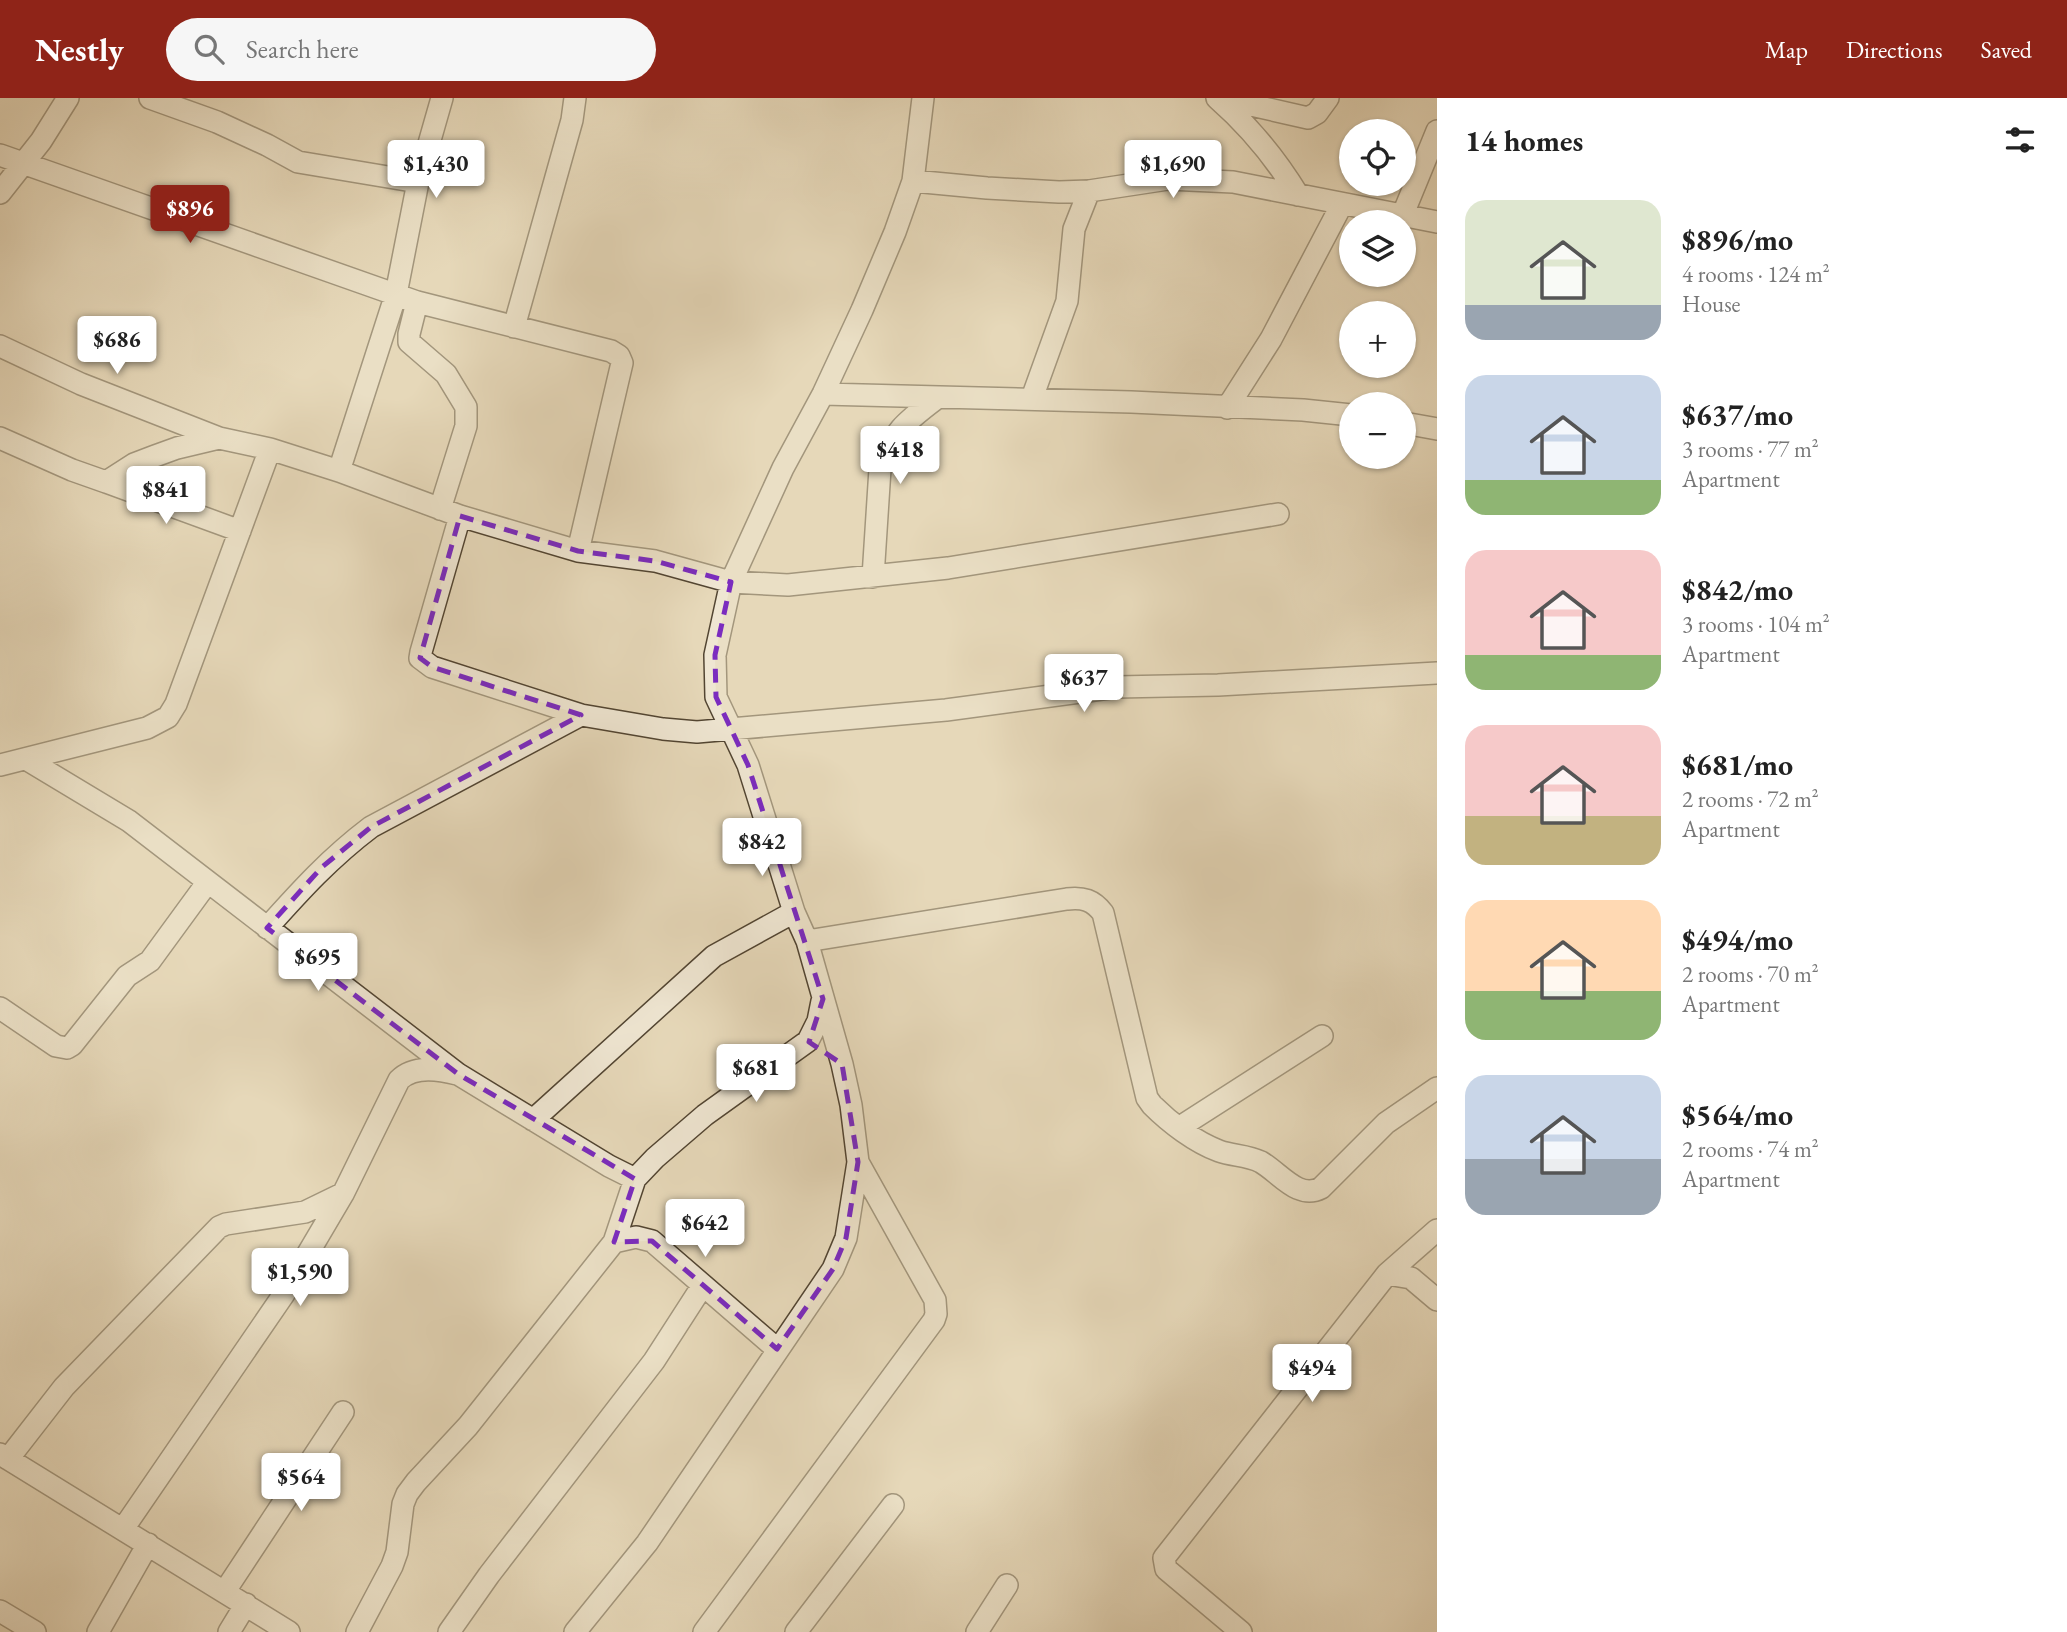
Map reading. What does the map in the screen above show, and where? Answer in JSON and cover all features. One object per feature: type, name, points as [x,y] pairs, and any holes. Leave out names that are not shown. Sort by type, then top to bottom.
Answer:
[{"type":"street","points":[[0,193],[41,141],[68,98]]},
{"type":"street","points":[[150,98],[217,122],[298,162],[418,182]]},
{"type":"street","points":[[339,471],[396,294],[418,182],[442,98]]},
{"type":"street","points":[[513,327],[572,120],[575,98]]},
{"type":"street","points":[[575,1632],[647,1543],[833,1269],[846,1238],[858,1162],[851,1105],[842,1064],[807,941],[794,912],[748,765],[716,697],[715,655],[731,582],[783,468],[823,394],[891,244],[913,181],[923,98]]},
{"type":"street","points":[[1217,98],[1308,118],[1317,113],[1328,98]]},
{"type":"street","points":[[1217,98],[1258,137],[1278,162],[1298,195]]},
{"type":"street","points":[[1404,210],[1437,131]]},
{"type":"street","points":[[0,155],[417,302],[611,351],[619,356],[622,363],[578,551]]},
{"type":"street","points":[[913,181],[1059,192],[1089,191],[1168,179],[1233,182],[1378,210]]},
{"type":"street","points":[[1032,398],[1067,301],[1074,229],[1089,191]]},
{"type":"street","points":[[1059,192],[1074,229]]},
{"type":"street","points":[[1227,408],[1271,339],[1342,204]]},
{"type":"street","points":[[1416,217],[1437,222]]},
{"type":"street","points":[[417,302],[409,342],[446,374],[461,396],[467,416],[420,658],[432,667],[581,715],[697,732],[946,710],[1117,687],[1218,685],[1437,673]]},
{"type":"street","points":[[0,346],[81,384],[219,438],[270,449],[450,512],[578,551],[655,561],[731,582],[788,585],[971,565],[1278,514]]},
{"type":"street","points":[[823,394],[1032,398],[1339,414]]},
{"type":"street","points":[[873,577],[880,469],[885,452],[903,423],[937,398]]},
{"type":"street","points":[[1416,425],[1437,429]]},
{"type":"street","points":[[0,438],[72,470],[240,531]]},
{"type":"street","points":[[106,482],[134,464],[177,448],[219,438]]},
{"type":"street","points":[[0,765],[147,728],[168,717],[176,704],[270,449]]},
{"type":"street","points":[[267,928],[322,867],[371,827],[581,715]]},
{"type":"street","points":[[26,759],[129,821],[458,1074],[635,1179]]},
{"type":"street","points":[[0,1008],[55,1046],[67,1048],[72,1045],[127,976],[150,961],[207,883]]},
{"type":"street","points":[[807,941],[1080,897],[1090,900],[1103,912],[1147,1098],[1160,1113],[1199,1142],[1221,1152],[1259,1161],[1300,1189],[1315,1191],[1321,1188],[1386,1123],[1437,1088]]},
{"type":"street","points":[[534,1120],[714,956],[794,912]]},
{"type":"street","points":[[357,1632],[392,1566],[407,1494],[468,1426],[614,1242],[635,1179],[705,1115],[808,1041],[818,1021],[822,999]]},
{"type":"street","points":[[1180,1127],[1322,1036]]},
{"type":"street","points":[[808,1041],[842,1064]]},
{"type":"street","points":[[123,1529],[284,1294],[343,1194],[399,1080],[412,1071],[425,1069],[458,1074]]},
{"type":"street","points":[[704,1632],[936,1314],[935,1300],[858,1162]]},
{"type":"street","points":[[289,1632],[4,1456],[64,1387],[219,1227],[305,1212],[343,1194]]},
{"type":"street","points":[[1241,1632],[1166,1569],[1164,1558],[1387,1274],[1437,1230]]},
{"type":"street","points":[[614,1242],[635,1237],[652,1241],[777,1349]]},
{"type":"street","points":[[1406,1255],[1411,1278]]},
{"type":"street","points":[[1387,1274],[1411,1278],[1437,1300]]},
{"type":"street","points":[[449,1632],[489,1575],[654,1360],[703,1285]]},
{"type":"street","points":[[225,1591],[342,1412]]},
{"type":"street","points":[[796,1632],[893,1505]]},
{"type":"street","points":[[98,1632],[148,1544]]},
{"type":"street","points":[[977,1632],[1007,1586]]},
{"type":"street","points":[[229,1632],[246,1604]]},
{"type":"street","points":[[0,1611],[34,1632]]},
{"type":"highlighted area","points":[[460,516],[578,551],[655,561],[731,582],[715,655],[716,697],[748,765],[823,999],[809,1042],[842,1064],[858,1162],[846,1238],[833,1269],[777,1349],[652,1241],[614,1242],[635,1179],[458,1074],[267,928],[322,867],[371,827],[581,715],[432,667],[420,658]]}]
